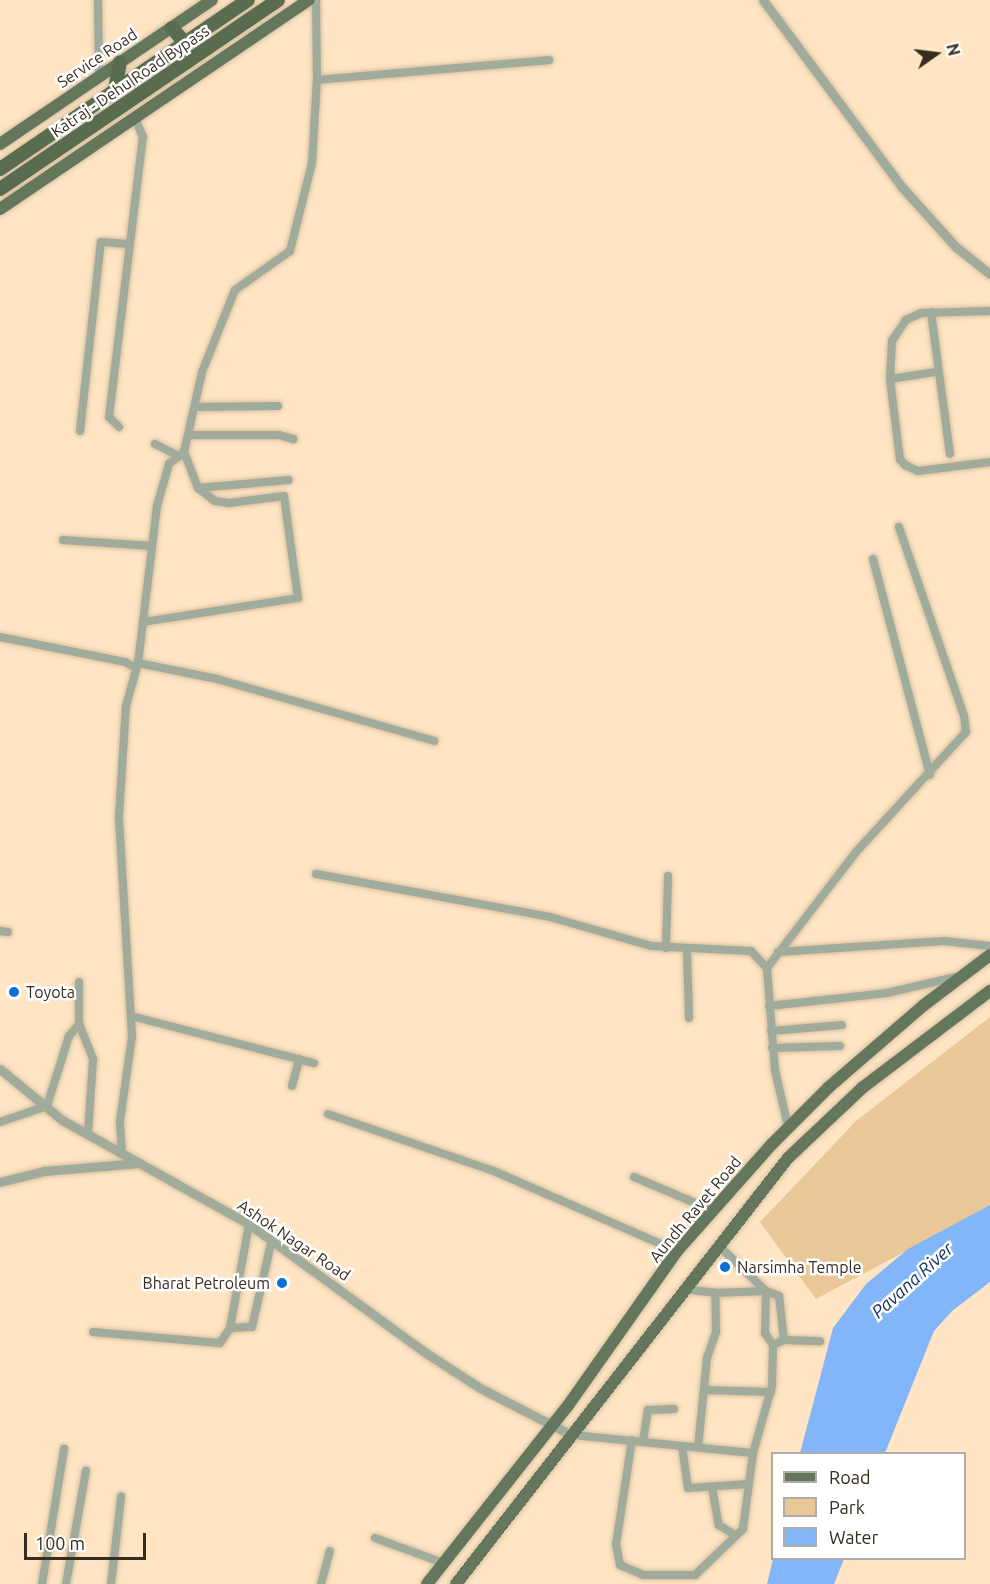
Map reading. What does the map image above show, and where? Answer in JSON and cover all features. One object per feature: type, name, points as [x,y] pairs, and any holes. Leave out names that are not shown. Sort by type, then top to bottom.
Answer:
[{"type":"highway","name":"Katraj - Dehu Road Bypass","points":[[0,169],[185,43],[235,5],[248,0]]},
{"type":"highway","name":"Katraj - Dehu Road Bypass","points":[[0,189],[279,0]]},
{"type":"highway","points":[[172,28],[185,43]]},
{"type":"highway","points":[[115,90],[120,62]]},
{"type":"main road","name":"Service Road","points":[[0,144],[212,0]]},
{"type":"main road","points":[[0,210],[309,0]]},
{"type":"main road","name":"Aundh Ravet Road","points":[[427,1584],[553,1424],[677,1251],[788,1126],[924,1005],[990,955]]},
{"type":"main road","points":[[456,1584],[683,1288],[818,1126],[862,1088],[990,992]]},
{"type":"street","points":[[99,0],[99,76]]},
{"type":"street","points":[[122,1153],[120,1121],[128,1079],[131,1016],[119,816],[126,706],[137,665],[157,506],[169,464],[181,454],[188,435],[202,372],[235,290],[290,251],[312,163],[317,80],[316,0]]},
{"type":"street","points":[[763,0],[901,186],[956,247],[990,274]]},
{"type":"street","points":[[317,80],[549,60]]},
{"type":"street","points":[[118,427],[109,417],[143,137],[135,118]]},
{"type":"street","points":[[80,431],[101,242],[129,244]]},
{"type":"street","points":[[990,311],[931,312],[915,315],[899,328],[892,341],[890,379],[899,450],[905,465],[918,471],[990,462]]},
{"type":"street","points":[[931,312],[936,372],[950,454]]},
{"type":"street","points":[[890,379],[936,372]]},
{"type":"street","points":[[195,407],[278,406]]},
{"type":"street","points":[[188,435],[279,435],[294,438]]},
{"type":"street","points":[[143,622],[298,598],[284,496],[229,503],[215,501],[198,488],[181,454],[155,444]]},
{"type":"street","points":[[198,488],[289,480]]},
{"type":"street","points":[[788,1126],[772,1048],[767,968],[856,852],[961,740],[965,724],[899,527]]},
{"type":"street","points":[[63,540],[152,546]]},
{"type":"street","points":[[873,559],[930,775]]},
{"type":"street","points":[[0,637],[217,679],[434,741]]},
{"type":"street","points":[[316,874],[550,917],[666,948],[751,951],[767,968]]},
{"type":"street","points":[[666,948],[668,876]]},
{"type":"street","points":[[778,952],[934,942],[990,946]]},
{"type":"street","points":[[687,950],[689,1018]]},
{"type":"street","points":[[769,1006],[887,993],[963,976]]},
{"type":"street","points":[[79,982],[79,1024],[93,1059],[88,1134]]},
{"type":"street","points":[[131,1016],[314,1063]]},
{"type":"street","points":[[0,1122],[47,1106],[69,1036],[79,1024]]},
{"type":"street","points":[[771,1031],[842,1025]]},
{"type":"street","points":[[772,1048],[840,1046]]},
{"type":"street","points":[[292,1086],[299,1059]]},
{"type":"street","name":"Ashok Nagar Road","points":[[2,1073],[88,1134],[272,1239],[423,1351],[480,1388],[572,1435]]},
{"type":"street","points":[[328,1114],[496,1172],[677,1251]]},
{"type":"street","points":[[0,1182],[44,1171],[141,1163]]},
{"type":"street","points":[[634,1177],[714,1211]]},
{"type":"street","points":[[93,1332],[210,1345],[224,1340],[230,1328],[249,1224]]},
{"type":"street","points":[[230,1328],[252,1327],[272,1239]]},
{"type":"street","points":[[718,1245],[766,1291],[782,1301],[784,1340]]},
{"type":"street","points":[[683,1288],[715,1293],[766,1291]]},
{"type":"street","points":[[632,1440],[616,1544],[620,1565],[643,1575],[695,1575],[742,1529],[753,1453],[771,1392],[773,1345],[765,1333],[766,1291]]},
{"type":"street","points":[[698,1448],[707,1358],[716,1332],[715,1293]]},
{"type":"street","points":[[773,1345],[784,1340],[820,1341]]},
{"type":"street","points":[[704,1390],[771,1392]]},
{"type":"street","points":[[643,1441],[648,1410],[674,1409]]},
{"type":"street","points":[[572,1435],[753,1453]]},
{"type":"street","points":[[682,1446],[686,1486],[712,1487],[749,1484]]},
{"type":"street","points":[[42,1584],[64,1449]]},
{"type":"street","points":[[66,1584],[86,1471]]},
{"type":"street","points":[[712,1487],[718,1525],[736,1536]]},
{"type":"street","points":[[111,1584],[121,1497]]},
{"type":"street","points":[[375,1538],[443,1563]]},
{"type":"street","points":[[321,1584],[330,1551]]},
{"type":"green space","points":[[990,1017],[990,1206],[816,1299],[760,1222],[856,1121]]},
{"type":"water","name":"Pavana River","points":[[990,1205],[990,1282],[952,1311],[934,1331],[885,1452],[800,1452],[833,1328],[866,1284],[908,1249]]},
{"type":"water","points":[[773,1560],[844,1560],[834,1584],[767,1584]]},
{"type":"place","name":"Toyota","points":[[14,992]]},
{"type":"place","name":"Narsimha Temple","points":[[725,1267]]},
{"type":"place","name":"Bharat Petroleum","points":[[282,1283]]}]
